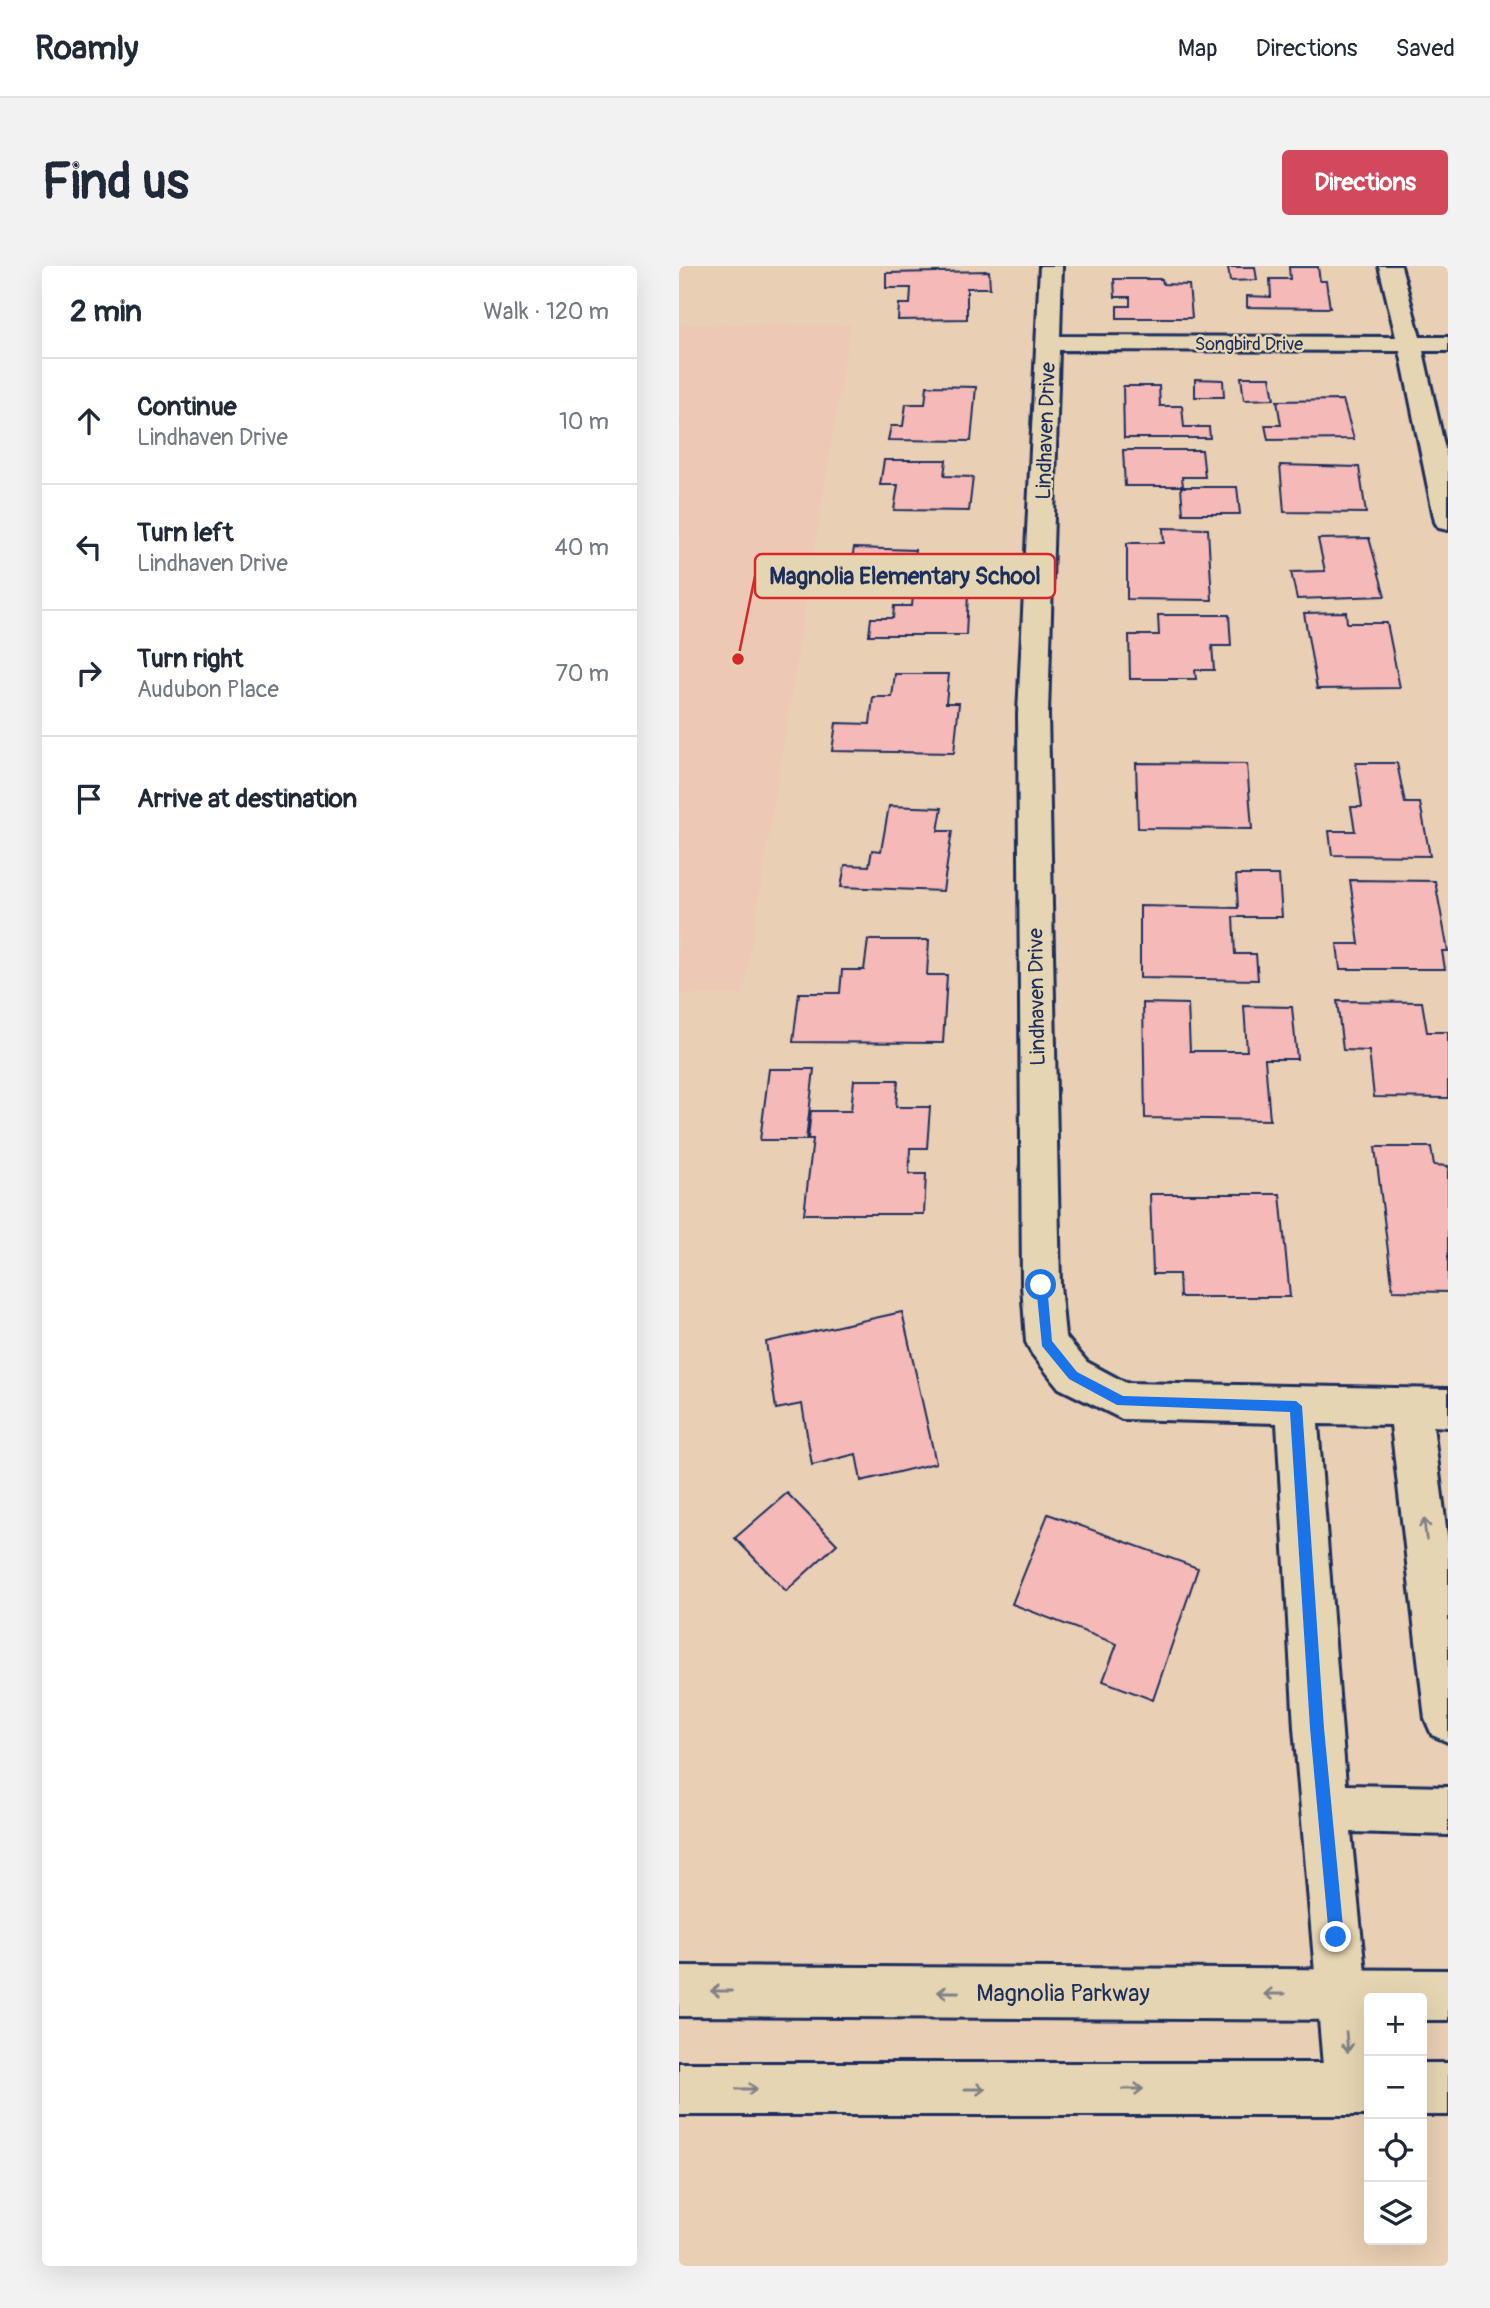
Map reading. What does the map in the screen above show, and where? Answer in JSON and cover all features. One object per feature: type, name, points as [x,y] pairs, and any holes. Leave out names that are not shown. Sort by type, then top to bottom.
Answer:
[{"type":"street","name":"Lindhaven Drive","points":[[1051,266],[1034,714],[1041,1285],[1046,1342],[1073,1375],[1122,1401],[1429,1409]]},
{"type":"street","points":[[1390,266],[1448,522]]},
{"type":"street","name":"Songbird Drive","points":[[1049,344],[1448,344]]},
{"type":"street","points":[[679,2089],[1360,2089],[1342,1995],[1324,1808],[1296,1406]]},
{"type":"street","points":[[1429,1409],[1448,1719]]},
{"type":"street","points":[[1324,1808],[1448,1811]]},
{"type":"street","name":"Magnolia Parkway","points":[[679,1991],[1448,1995]]},
{"type":"street","points":[[1427,2089],[1448,2089]]},
{"type":"shaded area","points":[[679,324],[850,325],[743,994],[679,994]]},
{"type":"building","points":[[1228,267],[1255,267],[1257,280],[1230,281]]},
{"type":"building","points":[[1289,267],[1318,267],[1320,281],[1326,281],[1330,308],[1247,307],[1247,296],[1271,297],[1270,279],[1290,279]]},
{"type":"building","points":[[989,271],[990,288],[967,288],[967,319],[898,320],[899,304],[910,304],[911,288],[886,288],[886,273]]},
{"type":"building","points":[[1114,279],[1162,279],[1163,284],[1189,285],[1192,318],[1117,318],[1117,306],[1130,306],[1130,297],[1115,297]]},
{"type":"building","points":[[1241,377],[1270,377],[1274,399],[1244,400]]},
{"type":"building","points":[[1195,379],[1223,380],[1224,397],[1195,397]]},
{"type":"building","points":[[927,386],[976,387],[971,441],[888,440],[891,426],[903,426],[906,404],[925,404]]},
{"type":"building","points":[[1123,386],[1159,386],[1160,406],[1182,406],[1184,427],[1209,427],[1210,438],[1124,438]]},
{"type":"building","points":[[1343,400],[1354,439],[1268,440],[1265,425],[1281,425],[1277,401]]},
{"type":"building","points":[[1123,450],[1202,450],[1205,477],[1182,477],[1183,486],[1125,486]]},
{"type":"building","points":[[884,460],[946,460],[944,476],[973,477],[969,511],[894,510],[898,485],[880,485]]},
{"type":"building","points":[[1280,465],[1359,467],[1366,513],[1284,512]]},
{"type":"building","points":[[1181,487],[1237,487],[1240,514],[1183,514]]},
{"type":"building","points":[[1163,528],[1208,529],[1212,600],[1127,599],[1127,543],[1164,543]]},
{"type":"building","points":[[1369,538],[1385,596],[1297,599],[1291,572],[1325,571],[1318,539]]},
{"type":"building","points":[[854,548],[915,550],[913,566],[851,565]]},
{"type":"building","points":[[915,576],[960,576],[959,594],[968,594],[966,635],[869,635],[871,618],[893,618],[894,606],[912,606]]},
{"type":"building","points":[[1346,612],[1347,623],[1387,623],[1400,688],[1317,689],[1304,613]]},
{"type":"building","points":[[1158,615],[1229,615],[1231,646],[1212,646],[1214,670],[1195,670],[1196,679],[1130,679],[1129,635],[1159,635]]},
{"type":"building","points":[[895,674],[949,674],[946,703],[959,703],[954,753],[832,751],[836,723],[870,724],[873,697],[892,697]]},
{"type":"building","points":[[1136,763],[1247,764],[1252,829],[1138,828]]},
{"type":"building","points":[[1356,763],[1397,763],[1405,803],[1420,803],[1430,856],[1332,855],[1329,831],[1355,831],[1351,807],[1362,807]]},
{"type":"building","points":[[889,806],[942,808],[938,831],[952,831],[943,891],[841,887],[845,865],[869,866],[872,850],[881,851]]},
{"type":"building","points":[[1236,875],[1279,875],[1282,917],[1233,917],[1235,954],[1256,954],[1258,980],[1140,978],[1140,906],[1238,908]]},
{"type":"building","points":[[1350,880],[1435,881],[1448,951],[1442,951],[1445,969],[1340,969],[1337,944],[1359,944]]},
{"type":"building","points":[[868,940],[929,940],[927,975],[947,975],[943,1043],[793,1042],[799,993],[840,993],[842,970],[864,970]]},
{"type":"building","points":[[1337,1001],[1422,1002],[1427,1032],[1448,1032],[1448,1098],[1374,1097],[1369,1051],[1343,1050]]},
{"type":"building","points":[[1143,1003],[1188,1004],[1190,1051],[1247,1051],[1244,1006],[1292,1007],[1297,1059],[1265,1059],[1270,1120],[1145,1118]]},
{"type":"building","points":[[769,1069],[814,1069],[806,1140],[760,1140]]},
{"type":"building","points":[[854,1080],[898,1080],[896,1107],[930,1107],[927,1148],[910,1148],[909,1174],[926,1174],[924,1214],[804,1214],[813,1139],[808,1139],[811,1111],[851,1111]]},
{"type":"building","points":[[1375,1147],[1431,1147],[1434,1165],[1448,1166],[1448,1292],[1393,1291]]},
{"type":"building","points":[[1150,1194],[1280,1194],[1290,1297],[1180,1297],[1179,1274],[1153,1274]]},
{"type":"building","points":[[902,1312],[936,1463],[861,1481],[856,1454],[812,1465],[802,1404],[776,1409],[766,1342]]},
{"type":"building","points":[[787,1493],[837,1544],[786,1591],[735,1538]]},
{"type":"building","points":[[1048,1514],[1198,1568],[1153,1700],[1103,1681],[1117,1644],[1012,1604]]},
{"type":"place","name":"Magnolia Elementary School","points":[[738,659]]},
{"type":"route","points":[[1041,1285],[1046,1342],[1073,1375],[1122,1401],[1296,1406],[1317,1728],[1336,1937]]}]
